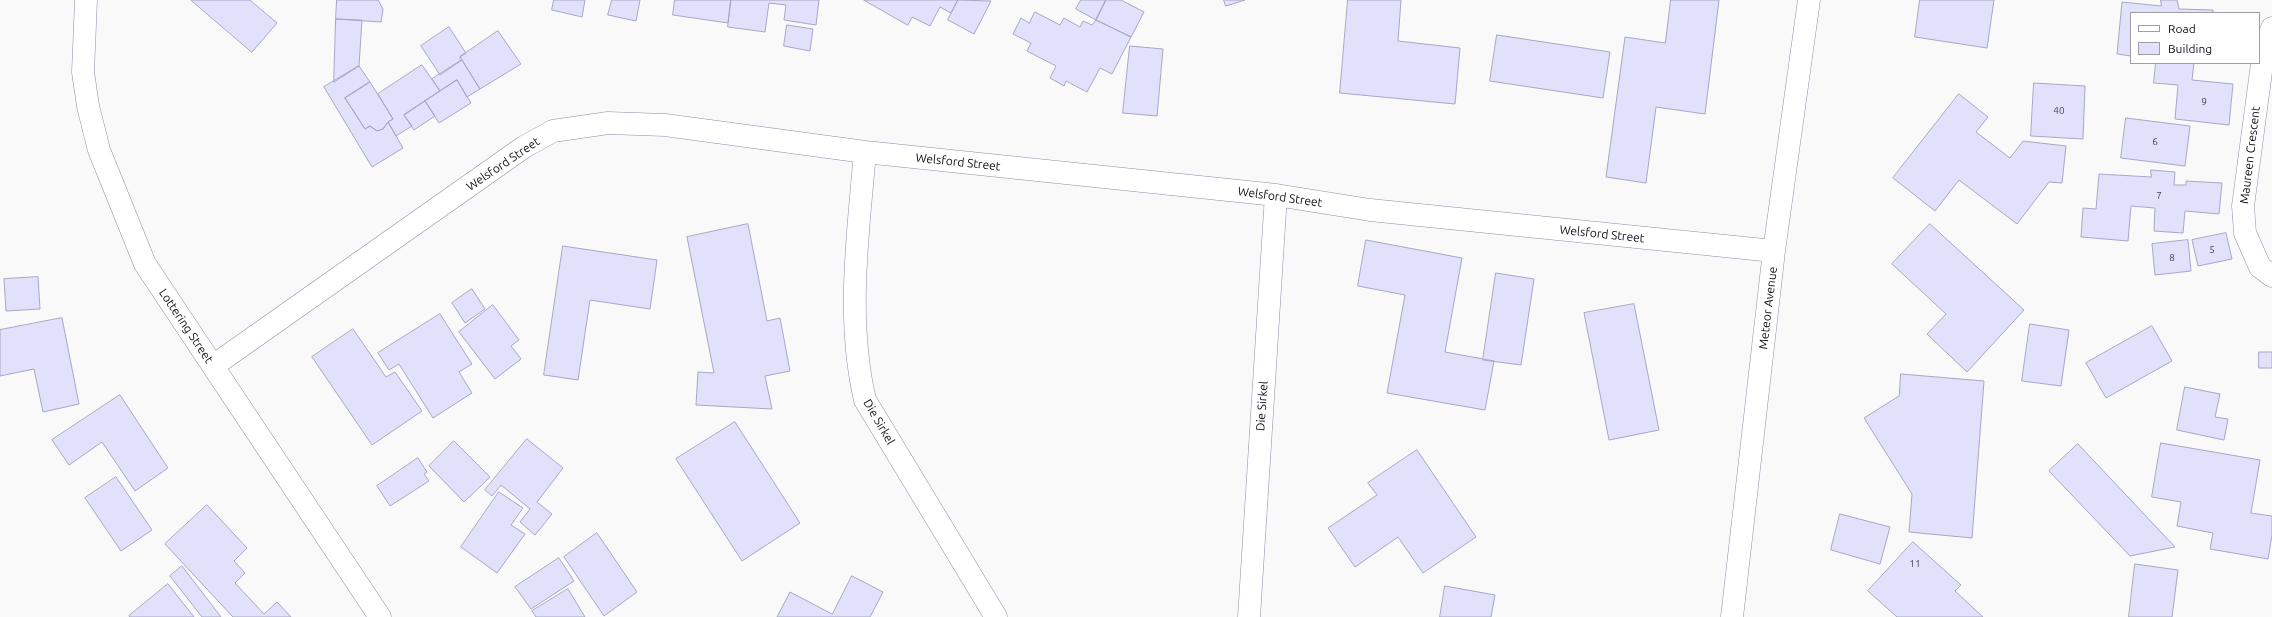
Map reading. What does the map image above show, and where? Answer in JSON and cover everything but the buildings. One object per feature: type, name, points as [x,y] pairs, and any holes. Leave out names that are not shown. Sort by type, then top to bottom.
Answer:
[{"type":"street","name":"Lottering Street","points":[[86,0],[83,72],[88,106],[99,150],[145,264],[380,617]]},
{"type":"street","name":"Meteor Avenue","points":[[1732,617],[1774,251],[1809,0]]},
{"type":"street","name":"Maureen Crescent","points":[[2272,28],[2264,48],[2244,206],[2245,233],[2260,267],[2272,276]]},
{"type":"street","name":"Welsford Street","points":[[213,366],[524,147],[552,132],[608,123],[665,125],[865,152],[1276,195],[1370,210],[1774,251]]},
{"type":"street","name":"Die Sirkel","points":[[865,152],[854,268],[858,370],[866,400],[996,617]]},
{"type":"street","name":"Die Sirkel","points":[[1249,617],[1276,195]]}]
